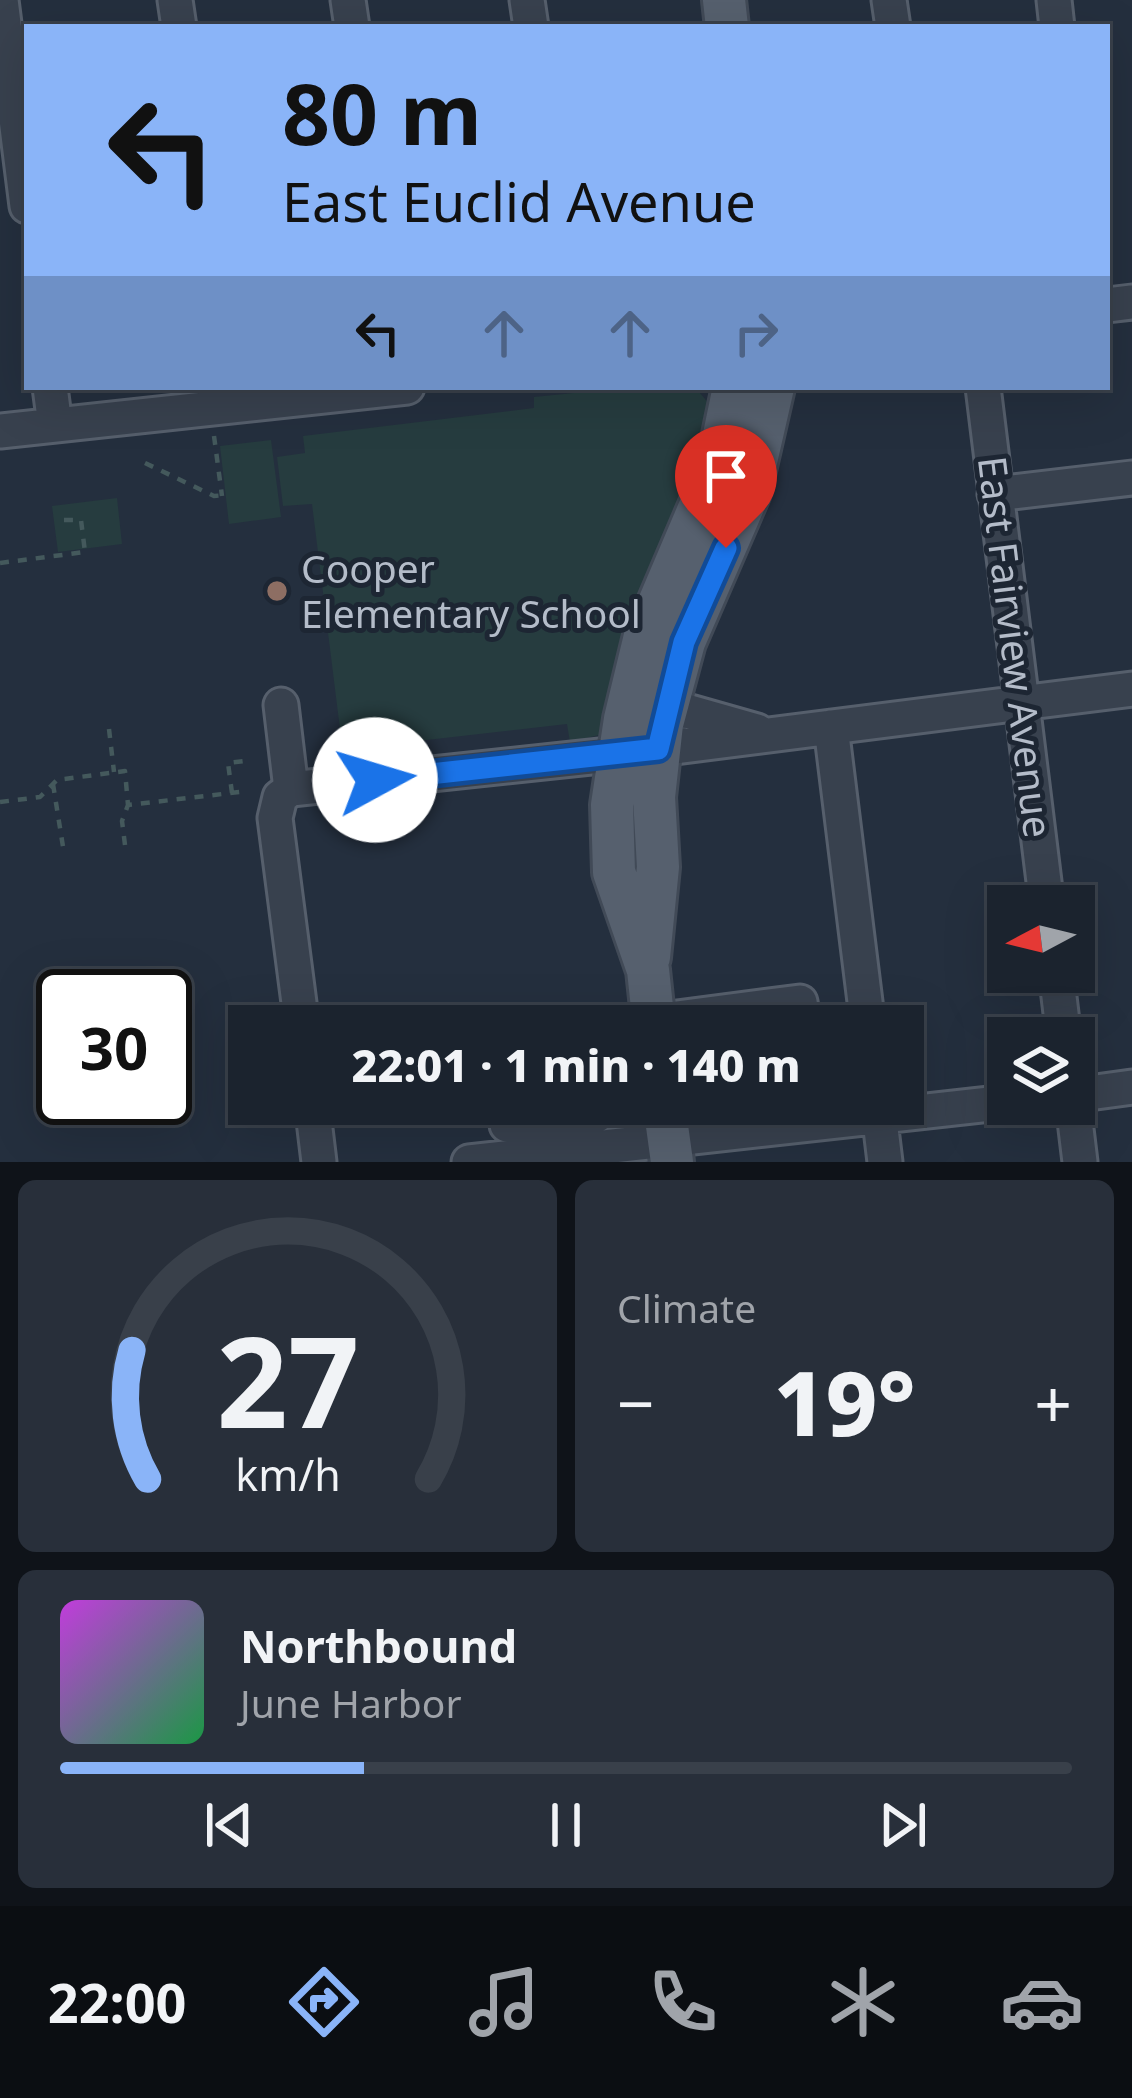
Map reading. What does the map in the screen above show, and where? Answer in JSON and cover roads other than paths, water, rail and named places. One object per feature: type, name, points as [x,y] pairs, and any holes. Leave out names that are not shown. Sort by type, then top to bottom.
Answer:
[{"type":"main road","points":[[639,752],[645,636],[708,488],[733,390]]},
{"type":"main road","points":[[652,1005],[648,970],[614,872],[612,805],[671,686],[700,600],[749,492],[772,390]]},
{"type":"street","points":[[1,0],[24,182]]},
{"type":"street","points":[[50,390],[55,425]]},
{"type":"street","points":[[0,431],[225,395],[347,390]]},
{"type":"street","name":"East Fairview Avenue","points":[[982,390],[1044,885]]},
{"type":"street","points":[[995,494],[1132,478]]},
{"type":"street","points":[[671,686],[683,710],[770,735]]},
{"type":"street","points":[[273,792],[639,752],[1132,689]]},
{"type":"street","points":[[281,705],[273,792],[299,1005]]},
{"type":"street","points":[[831,727],[865,1005]]},
{"type":"street","points":[[1095,1092],[1132,1088]]},
{"type":"street","points":[[924,1107],[987,1103]]},
{"type":"street","points":[[314,1125],[319,1162]]},
{"type":"street","points":[[469,1162],[592,1125]]},
{"type":"street","points":[[617,1125],[668,1135],[734,1125]]},
{"type":"street","points":[[881,1125],[885,1162]]},
{"type":"street","points":[[1076,1125],[1080,1162]]},
{"type":"place","name":"Cooper Elementary School","points":[[277,591]]}]
